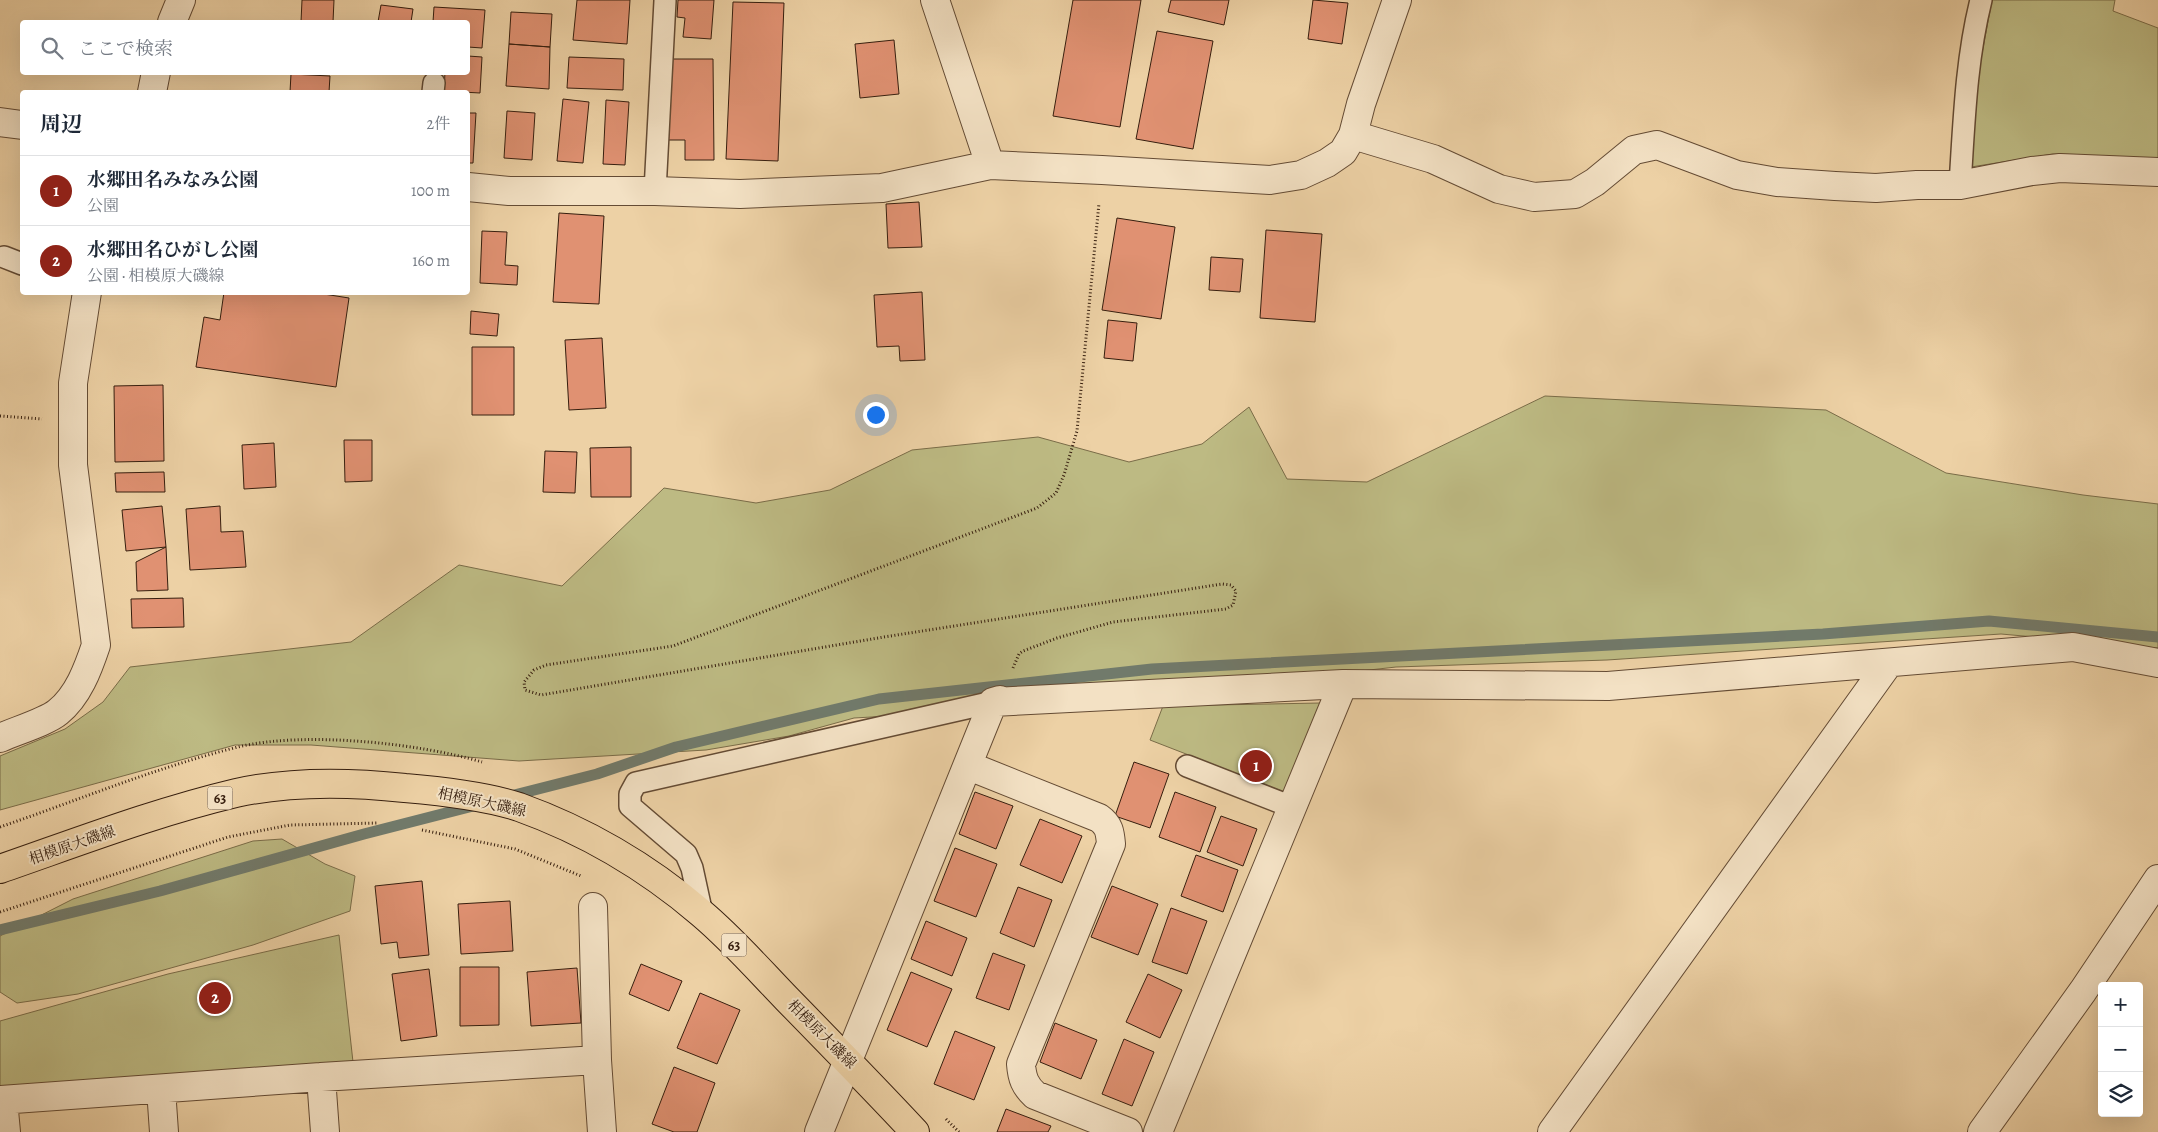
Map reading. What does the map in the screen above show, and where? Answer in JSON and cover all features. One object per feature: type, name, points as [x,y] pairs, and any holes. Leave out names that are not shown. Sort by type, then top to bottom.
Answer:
[{"type":"main road","name":"相模原大磯線","points":[[0,869],[165,813],[247,791],[300,785],[378,785],[450,792],[517,806],[578,832],[607,847],[639,866],[702,914],[847,1060],[915,1132]]},
{"type":"street","points":[[173,20],[181,0]]},
{"type":"street","points":[[935,0],[990,165]]},
{"type":"street","points":[[470,187],[509,190],[655,191],[740,194],[882,188],[990,165],[1270,180],[1301,175],[1327,163],[1343,152],[1354,135],[1361,104],[1397,0]]},
{"type":"street","points":[[152,90],[155,75]]},
{"type":"street","points":[[0,122],[20,126]]},
{"type":"street","points":[[1354,135],[1433,159],[1499,189],[1534,198],[1575,194],[1595,182],[1634,150],[1657,145],[1737,175],[1777,182],[1876,188],[1917,185],[1960,185],[2032,171],[2060,168],[2158,172]]},
{"type":"street","points":[[0,738],[56,714],[78,688],[96,645],[73,465],[73,383],[87,295]]},
{"type":"street","points":[[819,1132],[847,1060],[997,701],[1343,684],[1608,686],[2073,647],[2158,663]]},
{"type":"street","points":[[1552,1132],[1888,664]]},
{"type":"street","points":[[1158,1132],[1343,684]]},
{"type":"street","points":[[969,766],[1099,818],[1107,824],[1111,844],[1021,1064],[1022,1076],[1026,1087],[1034,1095],[1128,1132]]},
{"type":"street","points":[[1982,1132],[2083,991],[2158,879]]},
{"type":"street","points":[[593,907],[597,1060],[602,1132]]},
{"type":"street","points":[[6,1132],[2,1100],[321,1077],[597,1060]]},
{"type":"street","points":[[321,1077],[325,1132]]},
{"type":"street","points":[[161,1089],[164,1132]]},
{"type":"lane","points":[[1960,185],[1966,89],[1981,0]]},
{"type":"lane","points":[[655,191],[665,1]]},
{"type":"lane","points":[[702,914],[692,868],[686,854],[630,806],[630,794],[636,783],[997,701]]},
{"type":"lane","points":[[1187,766],[1292,807]]},
{"type":"path","points":[[1016,660],[1019,654],[1027,649],[1113,622],[1226,609],[1232,605],[1236,591],[1231,585],[1222,584],[884,637],[541,695],[525,690],[524,682],[534,670],[546,665],[673,646],[1037,508],[1056,492],[1064,475],[1076,432],[1102,170]]},
{"type":"path","points":[[0,416],[73,421]]},
{"type":"path","points":[[0,912],[228,837],[290,825],[378,823]]},
{"type":"path","points":[[422,830],[515,850],[585,878]]},
{"type":"shaded area","points":[[1992,0],[2115,0],[2113,11],[2158,28],[2158,159],[2053,154],[1971,167],[1977,80]]},
{"type":"shaded area","points":[[1545,396],[1826,410],[1946,473],[2083,495],[2158,504],[2158,648],[2001,634],[1607,660],[1396,667],[1032,708],[854,718],[789,736],[706,750],[519,761],[311,745],[235,745],[0,810],[0,756],[65,729],[103,702],[130,667],[351,642],[459,565],[562,586],[664,488],[756,503],[830,490],[912,450],[1038,437],[1129,462],[1202,444],[1249,407],[1287,479],[1367,482]]},
{"type":"shaded area","points":[[1320,703],[1284,792],[1150,740],[1163,706]]},
{"type":"shaded area","points":[[282,839],[325,864],[355,876],[350,911],[253,945],[78,994],[17,1003],[0,992],[0,936],[73,899],[253,841]]},
{"type":"shaded area","points":[[339,935],[353,1062],[0,1089],[0,1021],[168,974]]},
{"type":"building","points":[[302,0],[334,0],[333,20],[301,20]]},
{"type":"building","points":[[577,0],[630,0],[627,44],[573,40]]},
{"type":"building","points":[[678,0],[714,0],[711,39],[683,37],[685,18],[677,17]]},
{"type":"building","points":[[1073,0],[1141,0],[1120,127],[1053,116]]},
{"type":"building","points":[[1171,0],[1229,0],[1224,25],[1168,12]]},
{"type":"building","points":[[1313,0],[1348,3],[1342,44],[1308,39]]},
{"type":"building","points":[[733,2],[784,3],[778,161],[726,159]]},
{"type":"building","points":[[381,5],[413,9],[411,20],[378,20]]},
{"type":"building","points":[[434,7],[485,10],[482,48],[470,47],[470,20],[433,20]]},
{"type":"building","points":[[511,12],[552,14],[550,47],[509,44]]},
{"type":"building","points":[[1157,31],[1213,41],[1193,149],[1136,139]]},
{"type":"building","points":[[894,40],[899,94],[860,98],[855,44]]},
{"type":"building","points":[[509,44],[550,47],[549,89],[506,86]]},
{"type":"building","points":[[470,56],[482,57],[480,93],[470,92],[470,90],[444,90],[445,75],[470,75]]},
{"type":"building","points":[[569,57],[624,59],[623,90],[567,88]]},
{"type":"building","points":[[668,59],[713,59],[714,160],[685,160],[685,140],[668,140]]},
{"type":"building","points":[[291,75],[330,76],[329,90],[290,90]]},
{"type":"building","points":[[563,99],[589,102],[583,163],[557,161]]},
{"type":"building","points":[[606,100],[629,102],[625,165],[603,164]]},
{"type":"building","points":[[507,111],[535,113],[532,160],[504,158]]},
{"type":"building","points":[[470,113],[476,113],[473,163],[470,163]]},
{"type":"building","points":[[919,202],[922,247],[888,248],[886,204]]},
{"type":"building","points":[[559,213],[604,216],[599,304],[553,302]]},
{"type":"building","points":[[1117,218],[1175,227],[1161,319],[1102,310]]},
{"type":"building","points":[[1266,230],[1322,234],[1315,322],[1260,318]]},
{"type":"building","points":[[482,231],[507,232],[505,265],[518,266],[517,285],[480,283]]},
{"type":"building","points":[[1211,257],[1243,259],[1240,292],[1209,290]]},
{"type":"building","points":[[922,292],[925,360],[900,361],[899,346],[877,347],[874,295]]},
{"type":"building","points":[[224,295],[330,295],[349,298],[336,387],[196,367],[204,317],[220,320]]},
{"type":"building","points":[[471,311],[499,314],[497,336],[470,334]]},
{"type":"building","points":[[1108,320],[1137,323],[1133,361],[1104,358]]},
{"type":"building","points":[[602,338],[606,408],[569,410],[565,340]]},
{"type":"building","points":[[472,347],[514,347],[514,415],[472,415]]},
{"type":"building","points":[[163,385],[164,461],[115,462],[114,386]]},
{"type":"building","points":[[344,440],[372,440],[372,481],[345,482]]},
{"type":"building","points":[[274,443],[276,487],[244,489],[242,445]]},
{"type":"building","points":[[631,447],[631,497],[591,497],[590,448]]},
{"type":"building","points":[[545,451],[577,452],[575,493],[543,492]]},
{"type":"building","points":[[164,472],[165,492],[116,492],[115,473]]},
{"type":"building","points":[[162,506],[166,547],[126,551],[122,510]]},
{"type":"building","points":[[220,506],[221,532],[243,531],[246,567],[190,570],[186,509]]},
{"type":"building","points":[[166,547],[168,590],[137,591],[136,562]]},
{"type":"building","points":[[183,598],[184,627],[132,628],[131,599]]},
{"type":"building","points":[[1134,762],[1169,774],[1150,828],[1115,816]]},
{"type":"building","points":[[975,792],[1013,806],[996,849],[959,834]]},
{"type":"building","points":[[1175,792],[1216,807],[1200,852],[1159,837]]},
{"type":"building","points":[[1221,816],[1257,829],[1243,866],[1207,852]]},
{"type":"building","points":[[1040,819],[1082,836],[1062,883],[1020,865]]},
{"type":"building","points":[[955,848],[997,864],[976,917],[934,901]]},
{"type":"building","points":[[1196,855],[1238,870],[1223,912],[1181,896]]},
{"type":"building","points":[[422,881],[429,955],[399,958],[397,942],[381,944],[375,886]]},
{"type":"building","points":[[1112,886],[1158,904],[1138,955],[1091,937]]},
{"type":"building","points":[[1018,887],[1052,900],[1034,947],[1000,933]]},
{"type":"building","points":[[510,901],[513,951],[461,954],[458,904]]},
{"type":"building","points":[[1171,908],[1207,921],[1187,974],[1152,962]]},
{"type":"building","points":[[926,921],[967,938],[952,976],[911,959]]},
{"type":"building","points":[[993,953],[1025,965],[1009,1010],[976,998]]},
{"type":"building","points":[[641,964],[682,981],[669,1011],[629,994]]},
{"type":"building","points":[[460,967],[499,967],[499,1025],[460,1026]]},
{"type":"building","points":[[577,968],[581,1023],[531,1026],[527,972]]},
{"type":"building","points":[[429,969],[437,1036],[401,1041],[392,974]]},
{"type":"building","points":[[911,972],[952,989],[927,1047],[887,1030]]},
{"type":"building","points":[[1148,974],[1182,990],[1160,1038],[1126,1022]]},
{"type":"building","points":[[700,993],[740,1010],[717,1064],[677,1048]]},
{"type":"building","points":[[1055,1023],[1097,1040],[1081,1079],[1040,1062]]},
{"type":"building","points":[[955,1031],[995,1047],[974,1100],[934,1084]]},
{"type":"building","points":[[1124,1039],[1154,1052],[1132,1106],[1102,1094]]},
{"type":"building","points":[[674,1067],[715,1083],[697,1132],[674,1132],[652,1124]]},
{"type":"building","points":[[1006,1109],[1051,1126],[1048,1132],[997,1132]]},
{"type":"waterway","points":[[507,797],[597,774],[676,747],[879,699],[1152,669],[1823,634],[1989,621],[2158,637]]},
{"type":"waterway","points":[[0,930],[160,891],[364,834],[477,805]]},
{"type":"place","name":"水郷田名みなみ公園","points":[[1256,766]]},
{"type":"place","name":"水郷田名ひがし公園","points":[[215,998]]}]
